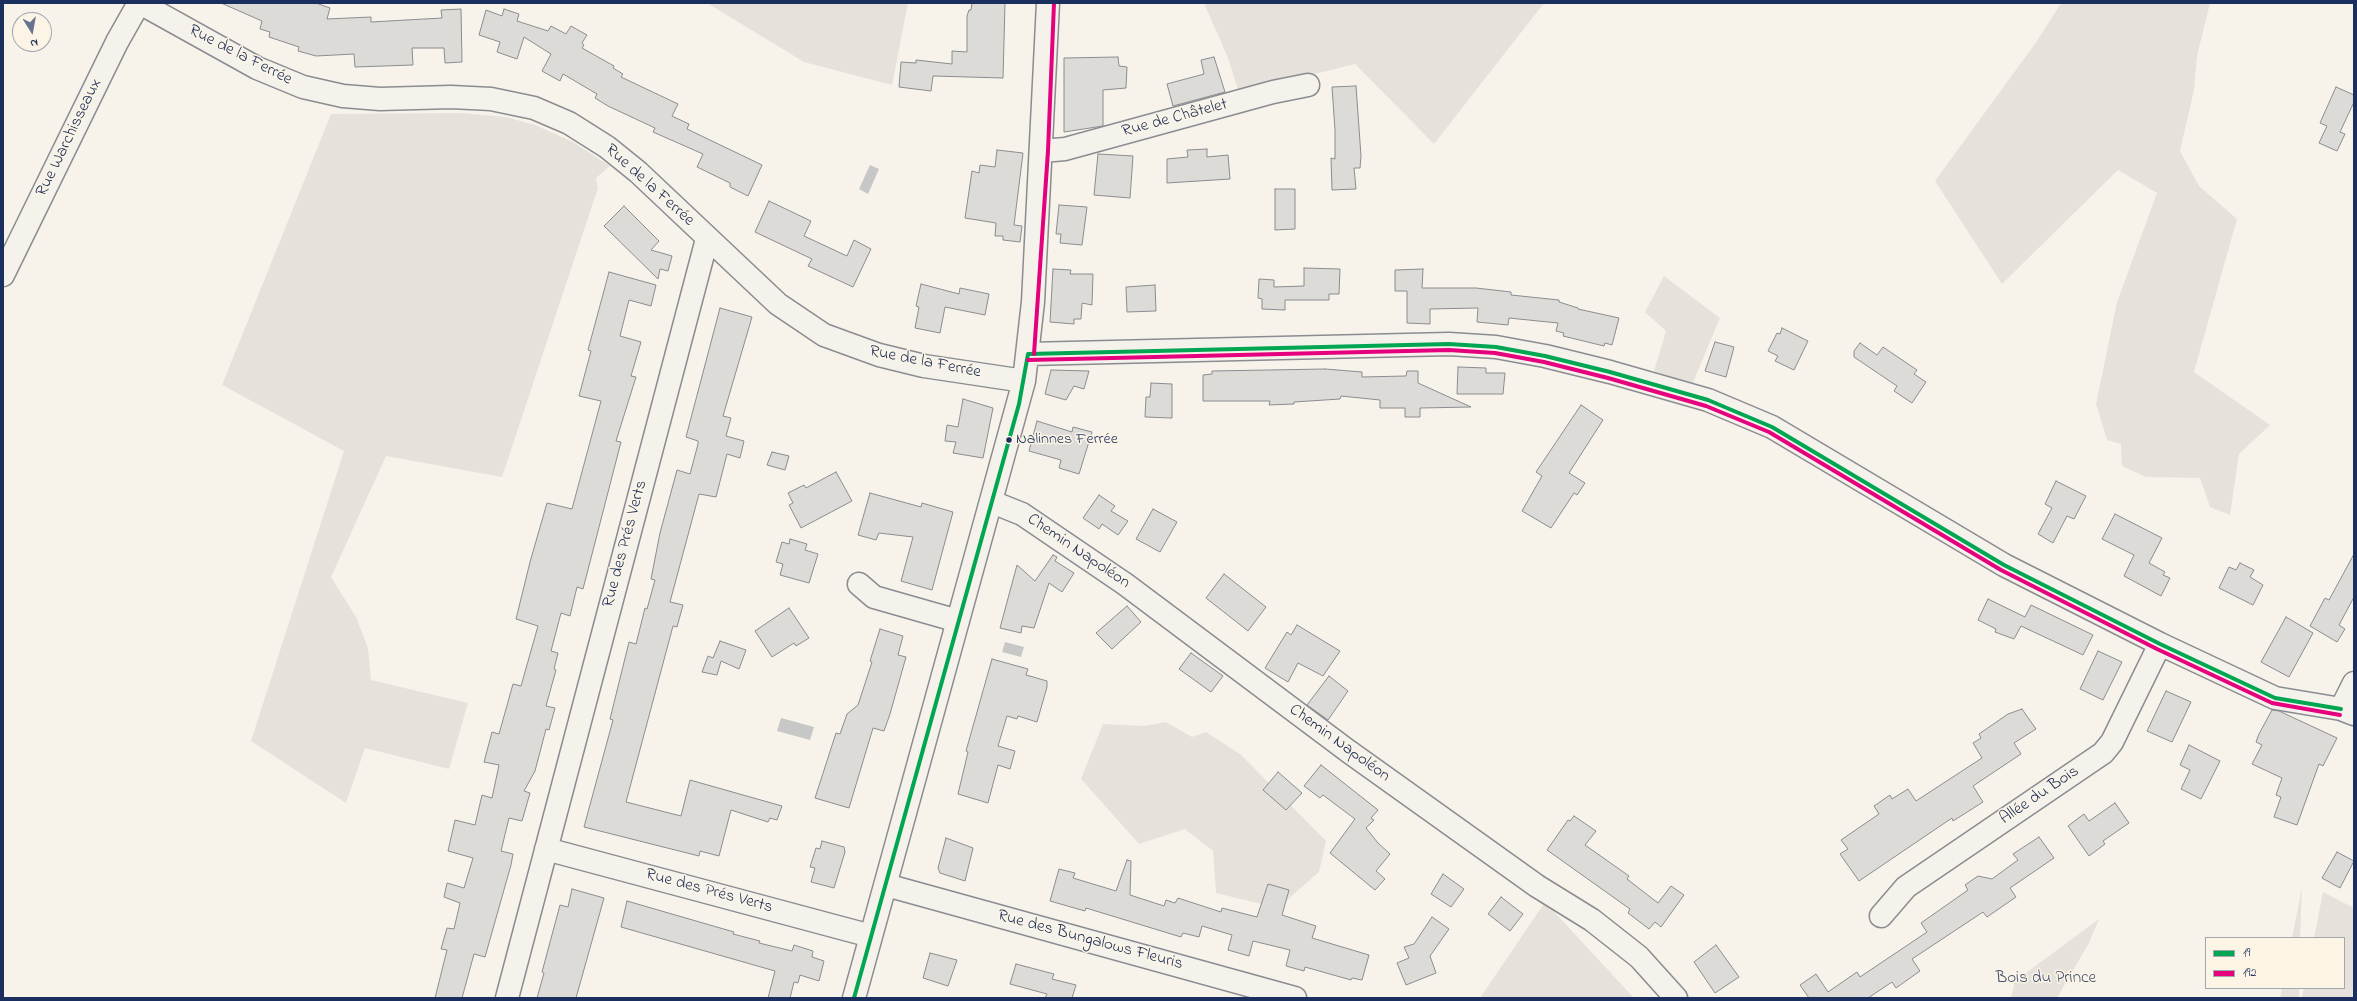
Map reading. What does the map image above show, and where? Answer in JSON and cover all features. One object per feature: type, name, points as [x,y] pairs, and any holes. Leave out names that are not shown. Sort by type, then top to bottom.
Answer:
[{"type":"street","name":"Rue de la Ferrée","points":[[140,3],[257,68],[303,87],[343,96],[380,99],[451,97],[491,98],[534,108],[562,120],[607,147],[638,172],[707,239],[778,304],[811,327],[841,343],[879,356],[924,366],[1024,380]]},
{"type":"street","name":"Rue Warchisseaux","points":[[3,275],[117,42],[140,3]]},
{"type":"street","points":[[854,998],[992,502],[1024,380],[1028,354],[1042,151],[1048,3]]},
{"type":"street","name":"Rue de Châtelet","points":[[1042,151],[1065,149],[1273,92],[1308,85]]},
{"type":"street","name":"Rue des Prés Verts","points":[[507,998],[707,239]]},
{"type":"street","points":[[1028,354],[1449,344],[1503,348],[1610,372],[1708,400],[1772,427],[2004,565],[2160,644],[2275,698],[2348,712],[2354,683]]},
{"type":"street","name":"Chemin Napoléon","points":[[992,502],[1022,514],[1125,584],[1348,752],[1537,886],[1592,920],[1639,957],[1676,998]]},
{"type":"street","points":[[859,584],[874,597],[958,621]]},
{"type":"street","name":"Allée du Bois","points":[[1881,916],[1906,887],[2103,753],[2112,742],[2160,644]]},
{"type":"street","name":"Rue des Prés Verts","points":[[546,849],[871,936]]},
{"type":"street","name":"Rue des Bungalows Fleuris","points":[[886,885],[1295,998]]},
{"type":"green space","points":[[707,3],[908,3],[892,85],[804,62]]},
{"type":"green space","points":[[1204,3],[1544,3],[1434,144],[1355,64],[1239,93],[1228,58]]},
{"type":"green space","points":[[2061,3],[2210,3],[2197,56],[2194,90],[2180,151],[2199,186],[2237,219],[2194,372],[2270,425],[2239,454],[2230,515],[2210,507],[2200,478],[2146,477],[2122,466],[2121,444],[2107,440],[2096,404],[2117,302],[2157,193],[2118,170],[2002,284],[1935,181],[2037,41]]},
{"type":"green space","points":[[461,113],[506,117],[535,125],[573,142],[610,166],[596,178],[598,188],[502,477],[386,456],[331,577],[356,617],[368,648],[371,680],[468,703],[449,769],[365,748],[346,803],[251,741],[344,451],[222,385],[331,114]]},
{"type":"green space","points":[[1664,276],[1720,318],[1692,385],[1654,371],[1666,331],[1645,312]]},
{"type":"green space","points":[[1166,722],[1192,737],[1206,732],[1240,754],[1326,841],[1319,872],[1278,908],[1216,893],[1213,851],[1185,829],[1139,844],[1081,779],[1103,724],[1144,726]]},
{"type":"green space","points":[[2302,887],[2300,937],[2292,937]]},
{"type":"green space","points":[[2323,892],[2354,908],[2354,998],[2302,998],[2304,989],[2345,989],[2345,937],[2314,937]]},
{"type":"green space","points":[[1545,902],[1634,998],[1480,998]]},
{"type":"green space","name":"Bois du Prince","points":[[2099,919],[2089,943],[2057,998],[2011,998],[2015,981]]},
{"type":"green space","points":[[2282,989],[2299,989],[2299,998],[2280,998]]},
{"type":"shaded area","points":[[870,165],[879,169],[868,194],[859,189]]},
{"type":"shaded area","points":[[1005,642],[1024,647],[1021,657],[1002,652]]},
{"type":"shaded area","points":[[781,718],[814,727],[810,740],[777,731]]},
{"type":"building","points":[[221,3],[316,3],[330,8],[327,19],[371,17],[371,22],[442,18],[441,10],[461,9],[462,62],[445,63],[444,48],[412,48],[413,65],[355,67],[354,54],[316,56],[298,51],[299,47],[269,37],[270,32],[260,29],[262,21]]},
{"type":"building","points":[[972,3],[1005,3],[1003,78],[933,76],[931,91],[899,87],[901,62],[916,63],[916,60],[952,64],[952,51],[967,52],[967,16],[969,10],[971,10]]},
{"type":"building","points":[[504,9],[519,14],[517,21],[548,31],[551,26],[566,34],[571,26],[587,35],[582,43],[584,45],[582,48],[614,66],[613,68],[623,74],[621,77],[678,104],[672,116],[689,124],[687,129],[762,165],[748,196],[730,187],[730,183],[697,167],[703,154],[653,132],[655,128],[608,106],[595,98],[597,94],[563,74],[560,81],[542,71],[551,54],[524,37],[517,59],[497,52],[500,42],[479,35],[486,10],[502,16]]},
{"type":"building","points":[[1118,57],[1119,66],[1127,67],[1126,88],[1103,90],[1103,126],[1064,132],[1064,58]]},
{"type":"building","points":[[1214,57],[1225,92],[1173,106],[1167,84],[1204,74],[1201,60]]},
{"type":"building","points":[[1356,86],[1361,156],[1360,168],[1354,168],[1356,189],[1332,190],[1331,158],[1335,159],[1335,130],[1332,87]]},
{"type":"building","points":[[2336,87],[2354,95],[2354,102],[2340,132],[2345,134],[2337,151],[2319,143],[2327,126],[2320,123]]},
{"type":"building","points":[[1207,149],[1207,157],[1228,155],[1230,179],[1167,183],[1167,159],[1188,157],[1187,150]]},
{"type":"building","points":[[997,150],[1023,153],[1014,225],[1022,226],[1020,242],[1003,240],[1003,236],[995,236],[996,223],[965,218],[972,171],[979,173],[980,165],[995,167]]},
{"type":"building","points":[[1098,154],[1133,156],[1130,198],[1094,195]]},
{"type":"building","points":[[1275,189],[1295,189],[1295,229],[1275,230]]},
{"type":"building","points":[[769,201],[811,221],[804,236],[847,256],[854,240],[871,249],[853,287],[808,266],[812,259],[755,232]]},
{"type":"building","points":[[1059,205],[1087,207],[1082,245],[1060,243],[1061,234],[1056,234]]},
{"type":"building","points":[[624,206],[659,241],[651,250],[672,256],[668,271],[660,269],[658,279],[604,226]]},
{"type":"building","points":[[1304,268],[1340,269],[1339,294],[1329,294],[1329,300],[1285,300],[1285,310],[1262,309],[1262,299],[1258,298],[1259,279],[1274,280],[1274,287],[1304,286]]},
{"type":"building","points":[[1053,269],[1071,270],[1070,274],[1093,274],[1092,305],[1082,303],[1081,319],[1074,319],[1074,324],[1050,322]]},
{"type":"building","points":[[1423,269],[1422,288],[1476,288],[1511,292],[1511,295],[1559,300],[1559,302],[1578,309],[1619,318],[1612,345],[1605,343],[1604,346],[1563,336],[1564,333],[1556,331],[1558,323],[1509,318],[1508,325],[1477,322],[1478,308],[1430,309],[1430,324],[1407,323],[1407,291],[1395,291],[1395,270]]},
{"type":"building","points":[[609,272],[656,285],[651,306],[629,300],[620,336],[641,342],[631,376],[636,377],[616,441],[621,442],[583,589],[577,587],[570,616],[561,613],[551,651],[558,653],[554,669],[556,670],[546,706],[555,708],[549,730],[546,729],[535,771],[524,791],[530,793],[522,821],[509,818],[501,851],[513,854],[485,957],[474,954],[462,998],[435,998],[447,950],[441,949],[447,928],[454,929],[460,903],[444,897],[447,883],[464,888],[473,858],[448,851],[455,820],[475,825],[482,795],[492,798],[499,765],[484,762],[492,732],[499,734],[513,684],[521,686],[538,626],[516,619],[530,562],[547,503],[572,509],[601,401],[579,396],[591,351],[588,350]]},
{"type":"building","points":[[921,284],[959,294],[960,288],[989,294],[985,315],[945,307],[940,333],[915,328],[919,307],[916,306]]},
{"type":"building","points":[[1155,285],[1156,311],[1127,312],[1126,287]]},
{"type":"building","points":[[720,308],[752,317],[723,416],[731,418],[726,436],[744,441],[740,458],[727,454],[716,497],[699,494],[670,602],[683,605],[677,627],[673,626],[626,802],[681,816],[690,780],[782,806],[777,820],[770,818],[768,822],[731,810],[719,856],[700,851],[699,856],[584,827],[613,720],[610,719],[629,642],[636,644],[645,608],[647,609],[655,580],[651,579],[660,533],[677,470],[690,474],[698,444],[698,441],[686,437]]},
{"type":"building","points":[[1782,328],[1808,341],[1794,370],[1775,361],[1778,356],[1768,351],[1777,333],[1780,334]]},
{"type":"building","points":[[1715,342],[1734,347],[1726,377],[1705,371]]},
{"type":"building","points":[[1860,343],[1877,355],[1883,347],[1917,370],[1914,374],[1926,382],[1912,403],[1894,391],[1897,386],[1854,357],[1854,351]]},
{"type":"building","points":[[1458,367],[1486,368],[1486,373],[1505,373],[1503,394],[1457,394]]},
{"type":"building","points":[[1325,369],[1362,372],[1362,377],[1406,376],[1407,371],[1418,371],[1418,383],[1471,407],[1420,408],[1420,417],[1405,417],[1405,408],[1380,408],[1380,400],[1341,396],[1340,399],[1269,405],[1270,401],[1203,401],[1203,375],[1212,374],[1212,371]]},
{"type":"building","points":[[1051,370],[1089,371],[1084,389],[1074,386],[1066,400],[1045,394]]},
{"type":"building","points":[[1151,383],[1172,384],[1172,418],[1145,417],[1146,397],[1150,397]]},
{"type":"building","points":[[963,399],[993,408],[983,458],[953,453],[956,442],[945,441],[947,425],[958,427]]},
{"type":"building","points":[[1581,405],[1603,420],[1569,473],[1585,483],[1577,495],[1574,493],[1551,528],[1522,511],[1542,476],[1536,472]]},
{"type":"building","points":[[1037,421],[1072,432],[1073,427],[1092,432],[1079,474],[1059,468],[1061,460],[1029,451]]},
{"type":"building","points":[[772,452],[789,456],[785,470],[767,465]]},
{"type":"building","points":[[836,472],[852,501],[801,528],[789,505],[793,503],[788,493],[804,485],[806,488]]},
{"type":"building","points":[[2056,481],[2086,496],[2074,519],[2067,516],[2053,543],[2038,534],[2052,508],[2045,504]]},
{"type":"building","points":[[870,493],[921,507],[922,503],[953,512],[932,590],[901,581],[913,537],[879,533],[876,540],[858,535]]},
{"type":"building","points":[[1099,495],[1115,506],[1111,511],[1128,521],[1118,535],[1102,524],[1099,529],[1083,518]]},
{"type":"building","points":[[1153,509],[1177,522],[1160,552],[1136,539]]},
{"type":"building","points":[[2115,514],[2162,538],[2149,563],[2165,572],[2163,575],[2170,578],[2161,596],[2124,576],[2134,555],[2102,539]]},
{"type":"building","points":[[790,539],[807,544],[805,550],[818,554],[809,583],[780,575],[783,564],[776,562],[782,542],[789,544]]},
{"type":"building","points":[[2354,554],[2354,597],[2339,625],[2345,629],[2337,642],[2310,626],[2325,598],[2329,600]]},
{"type":"building","points":[[1053,555],[1057,557],[1055,561],[1074,573],[1062,592],[1049,583],[1034,628],[1022,626],[1021,633],[1000,628],[1017,565],[1035,581]]},
{"type":"building","points":[[2240,563],[2254,570],[2250,577],[2263,585],[2253,605],[2219,588],[2229,567],[2236,570]]},
{"type":"building","points":[[1224,574],[1266,607],[1248,631],[1206,598]]},
{"type":"building","points":[[1988,599],[2025,617],[2031,605],[2093,635],[2083,655],[2021,626],[2014,639],[1995,632],[1996,629],[1978,620]]},
{"type":"building","points":[[1127,606],[1141,622],[1112,649],[1096,633]]},
{"type":"building","points":[[789,608],[809,638],[796,646],[794,643],[772,657],[755,631]]},
{"type":"building","points":[[2286,617],[2313,633],[2289,677],[2261,662]]},
{"type":"building","points":[[1297,625],[1340,651],[1323,676],[1298,663],[1288,682],[1265,668],[1287,632],[1291,635]]},
{"type":"building","points":[[880,629],[903,636],[898,655],[906,657],[884,731],[873,728],[849,808],[815,798],[836,733],[840,734],[847,714],[858,705],[872,662],[870,661]]},
{"type":"building","points":[[720,641],[746,650],[739,669],[721,661],[717,675],[702,672],[708,656],[713,658]]},
{"type":"building","points":[[2098,651],[2122,662],[2103,700],[2080,689]]},
{"type":"building","points":[[1191,653],[1223,676],[1211,692],[1179,669]]},
{"type":"building","points":[[992,659],[1028,669],[1026,675],[1047,681],[1047,687],[1037,722],[1018,716],[1017,719],[1007,716],[998,746],[1015,751],[1010,769],[998,765],[988,803],[958,794],[968,752],[966,751]]},
{"type":"building","points":[[1329,676],[1348,691],[1328,720],[1307,705]]},
{"type":"building","points":[[2166,691],[2191,702],[2172,742],[2147,731]]},
{"type":"building","points":[[2022,709],[2036,729],[2014,743],[2021,754],[1973,786],[1983,802],[1953,821],[1952,818],[1859,881],[1840,854],[1848,849],[1841,840],[1879,814],[1874,806],[1890,795],[1892,799],[1908,789],[1916,801],[1982,758],[1973,743],[1981,738],[1979,734],[2008,714]]},
{"type":"building","points":[[2272,710],[2279,711],[2337,738],[2323,766],[2319,764],[2297,825],[2274,817],[2281,797],[2276,795],[2282,778],[2252,764],[2262,745],[2256,742]]},
{"type":"building","points":[[2189,745],[2220,761],[2201,799],[2181,789],[2190,770],[2180,765]]},
{"type":"building","points":[[1321,765],[1378,810],[1371,818],[1374,820],[1366,828],[1378,843],[1390,854],[1376,871],[1385,879],[1375,890],[1330,853],[1355,819],[1323,795],[1320,798],[1304,786]]},
{"type":"building","points":[[1278,772],[1302,793],[1286,810],[1263,790]]},
{"type":"building","points":[[2115,803],[2129,823],[2103,841],[2105,844],[2089,856],[2068,826],[2084,814],[2089,821]]},
{"type":"building","points":[[1574,816],[1596,831],[1585,845],[1629,876],[1627,879],[1658,903],[1671,886],[1684,895],[1661,927],[1655,922],[1649,929],[1628,913],[1630,909],[1547,850],[1568,820],[1570,821]]},
{"type":"building","points":[[2039,837],[2054,858],[2010,888],[2016,897],[1987,917],[1983,912],[1912,959],[1920,971],[1896,988],[1892,982],[1868,998],[1809,998],[1800,985],[1816,974],[1828,992],[1857,972],[1860,977],[1927,932],[1921,923],[1968,890],[1965,885],[1978,876],[1992,879],[2018,860],[2013,854]]},
{"type":"building","points":[[946,838],[973,848],[965,881],[940,873],[938,868]]},
{"type":"building","points":[[822,841],[844,847],[845,852],[834,888],[811,882],[815,868],[810,867],[816,848],[820,849]]},
{"type":"building","points":[[2337,852],[2354,861],[2340,888],[2322,878]]},
{"type":"building","points":[[1127,860],[1131,861],[1130,895],[1164,906],[1166,900],[1175,903],[1178,898],[1221,912],[1222,908],[1257,917],[1268,884],[1289,890],[1282,915],[1316,926],[1312,938],[1369,955],[1362,980],[1352,978],[1351,980],[1305,967],[1304,971],[1286,966],[1290,950],[1253,941],[1249,956],[1228,950],[1232,935],[1202,926],[1199,937],[1183,933],[1181,937],[1086,908],[1085,911],[1050,901],[1059,869],[1075,873],[1073,878],[1116,891]]},
{"type":"building","points":[[1443,874],[1464,889],[1451,907],[1431,894]]},
{"type":"building","points":[[572,889],[604,898],[576,998],[537,998],[544,973],[542,972],[560,905],[568,907]]},
{"type":"building","points":[[1501,897],[1523,914],[1510,931],[1488,914]]},
{"type":"building","points":[[627,901],[734,932],[733,934],[760,941],[759,943],[792,951],[794,945],[813,951],[812,957],[824,961],[819,981],[800,975],[798,983],[794,982],[790,998],[768,998],[775,971],[621,927]]},
{"type":"building","points":[[1432,917],[1449,929],[1430,956],[1436,973],[1406,985],[1397,963],[1409,958],[1404,947],[1414,944]]},
{"type":"building","points":[[1716,945],[1739,977],[1715,993],[1694,962]]},
{"type":"building","points":[[930,953],[957,960],[948,986],[923,978]]},
{"type":"building","points":[[1016,964],[1054,974],[1052,979],[1076,985],[1072,998],[1045,998],[1047,994],[1010,984]]},
{"type":"transit line","name":"192","points":[[1034,354],[1048,151],[1054,3]]},
{"type":"transit line","name":"19","points":[[1028,354],[1449,344],[1496,347],[1545,356],[1610,372],[1708,400],[1772,427],[2004,565],[2160,644],[2275,698],[2341,709]]},
{"type":"transit line","name":"192","points":[[1028,360],[1449,350],[1495,353],[1544,362],[1608,378],[1706,406],[1769,432],[2001,570],[2157,649],[2272,703],[2340,715]]},
{"type":"transit line","name":"19","points":[[854,998],[1019,404],[1028,354]]},
{"type":"place","name":"Nalinnes Ferrée","points":[[1009,440]]}]
